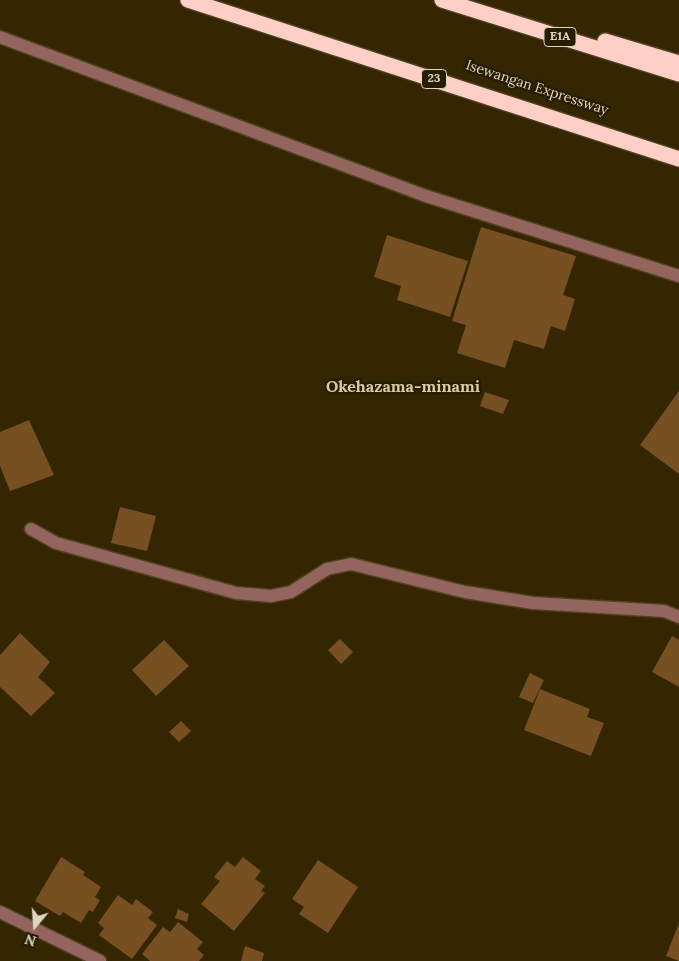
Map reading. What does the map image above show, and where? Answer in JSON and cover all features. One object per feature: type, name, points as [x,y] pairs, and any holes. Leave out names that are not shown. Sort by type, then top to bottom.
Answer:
[{"type":"highway","name":"23","points":[[188,0],[679,160]]},
{"type":"highway","name":"Isewangan Expressway","points":[[214,0],[679,151]]},
{"type":"highway","name":"E1A","points":[[442,0],[679,74]]},
{"type":"highway","points":[[472,0],[679,63]]},
{"type":"street","points":[[0,37],[426,196],[679,276]]},
{"type":"street","points":[[31,529],[56,543],[236,593],[271,596],[290,592],[327,569],[351,564],[465,592],[533,603],[664,611],[679,617]]},
{"type":"street","points":[[0,912],[100,961]]},
{"type":"building","points":[[481,227],[576,256],[563,295],[575,299],[565,331],[551,326],[544,349],[514,340],[505,368],[457,353],[466,325],[452,321]]},
{"type":"building","points":[[387,235],[468,261],[450,317],[397,300],[401,286],[374,277]]},
{"type":"building","points":[[679,391],[679,474],[640,445]]},
{"type":"building","points":[[485,392],[509,400],[503,414],[480,406]]},
{"type":"building","points":[[29,420],[54,475],[10,491],[0,466],[0,432]]},
{"type":"building","points":[[120,507],[156,516],[147,551],[111,543]]},
{"type":"building","points":[[20,633],[50,662],[38,677],[55,693],[31,716],[0,687],[0,655]]},
{"type":"building","points":[[672,636],[679,640],[679,687],[652,672]]},
{"type":"building","points":[[340,639],[353,652],[341,664],[328,650]]},
{"type":"building","points":[[164,640],[189,666],[156,696],[132,670]]},
{"type":"building","points":[[530,673],[544,680],[533,703],[519,697]]},
{"type":"building","points":[[540,689],[590,709],[587,717],[604,723],[591,756],[524,730]]},
{"type":"building","points":[[181,721],[191,731],[179,742],[169,732]]},
{"type":"building","points":[[61,857],[85,872],[83,875],[101,887],[95,897],[100,900],[93,912],[89,910],[81,923],[63,912],[60,916],[35,901]]},
{"type":"building","points":[[243,857],[261,871],[255,879],[265,886],[261,891],[265,893],[234,931],[201,904],[220,881],[214,877],[227,861],[235,867]]},
{"type":"building","points":[[318,860],[358,887],[328,933],[299,914],[304,907],[292,899]]},
{"type":"building","points":[[118,895],[132,905],[136,899],[153,912],[148,918],[157,925],[132,959],[99,935],[104,928],[98,923]]},
{"type":"building","points":[[178,909],[189,914],[187,922],[175,918]]},
{"type":"building","points":[[178,922],[203,942],[197,949],[204,955],[199,961],[150,961],[142,954],[163,927],[170,932]]},
{"type":"building","points":[[679,923],[679,961],[666,956]]},
{"type":"building","points":[[245,946],[264,953],[262,961],[241,961]]},
{"type":"district","name":"Okehazama-minami","points":[[403,387]]}]
